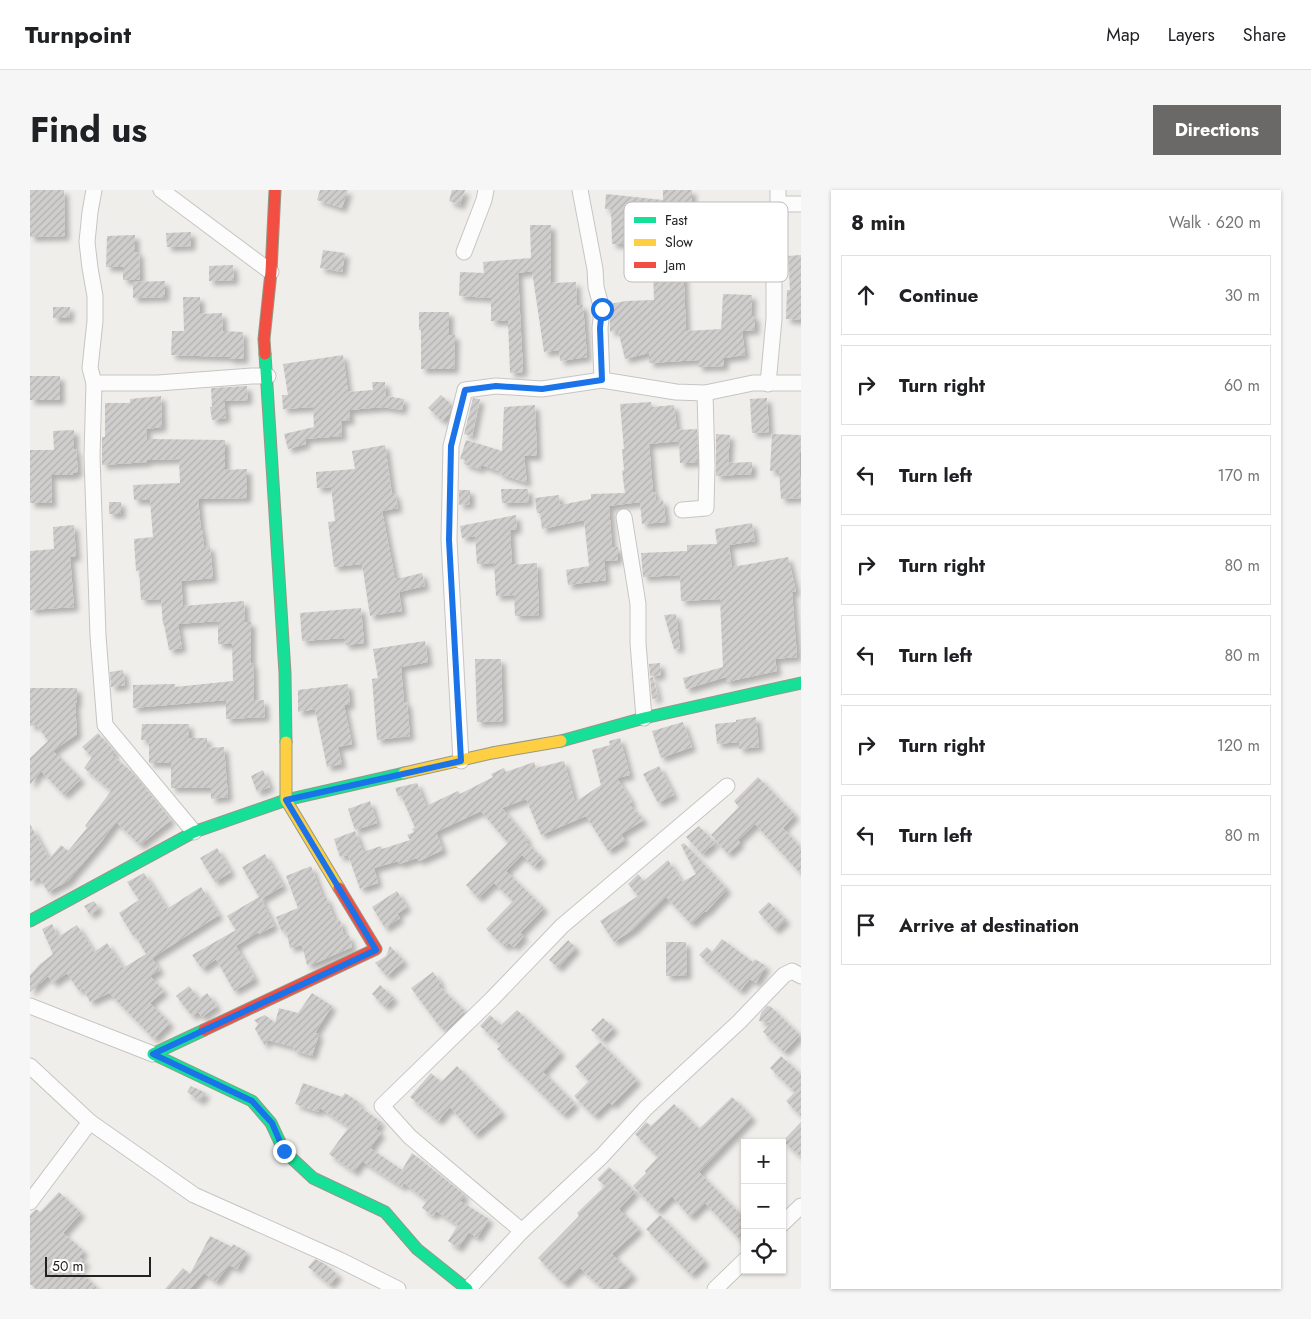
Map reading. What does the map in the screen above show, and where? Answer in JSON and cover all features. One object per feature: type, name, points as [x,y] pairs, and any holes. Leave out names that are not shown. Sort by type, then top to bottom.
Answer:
[{"type":"street","points":[[94,190],[87,242],[96,296],[90,368],[94,382],[92,456],[97,617],[105,725],[194,832]]},
{"type":"street","points":[[161,190],[272,272]]},
{"type":"street","points":[[153,1054],[376,950],[286,800],[284,673],[268,376],[264,339],[272,272],[275,190]]},
{"type":"street","points":[[464,252],[486,190]]},
{"type":"street","points":[[580,190],[595,269],[596,287],[602,309],[600,328],[602,380]]},
{"type":"street","points":[[778,197],[801,204]]},
{"type":"street","points":[[768,384],[774,320],[774,282]]},
{"type":"street","points":[[94,382],[158,383],[268,376]]},
{"type":"street","points":[[461,761],[449,540],[451,446],[465,390],[496,386],[542,389],[602,380],[676,392],[705,393],[754,383],[801,383]]},
{"type":"street","points":[[682,510],[706,508],[705,393]]},
{"type":"street","points":[[624,517],[638,604],[639,652],[644,718]]},
{"type":"street","points":[[30,921],[194,832],[286,800],[492,753],[560,741],[644,718],[801,682]]},
{"type":"street","points":[[522,1231],[410,1137],[382,1106],[492,999],[562,926],[728,786]]},
{"type":"street","points":[[30,1006],[153,1054],[252,1101],[272,1123],[284,1151],[313,1178],[385,1212],[417,1249],[468,1289],[522,1231],[602,1156],[646,1108],[739,1022],[784,975],[798,970]]},
{"type":"street","points":[[30,1066],[90,1122],[194,1195],[340,1260],[398,1289]]},
{"type":"street","points":[[30,1202],[90,1122]]},
{"type":"street","points":[[786,1220],[801,1206]]},
{"type":"street","points":[[715,1289],[741,1264]]},
{"type":"building","points":[[30,190],[64,190],[65,236],[30,237]]},
{"type":"building","points":[[320,190],[348,190],[342,208],[317,200]]},
{"type":"building","points":[[452,190],[465,190],[460,205],[449,201]]},
{"type":"building","points":[[663,190],[692,190],[692,202],[624,202],[624,244],[612,244],[611,209],[605,209],[606,194],[663,200]]},
{"type":"building","points":[[530,225],[551,225],[551,283],[576,282],[577,305],[583,305],[587,357],[560,361],[559,350],[544,352],[532,271],[518,273],[523,372],[510,373],[508,321],[491,321],[491,298],[459,296],[460,272],[484,273],[483,262],[531,258]]},
{"type":"building","points":[[191,232],[191,246],[167,247],[166,233]]},
{"type":"building","points":[[135,235],[135,252],[139,252],[140,280],[123,280],[123,267],[106,267],[107,236]]},
{"type":"building","points":[[323,250],[345,253],[342,272],[320,268]]},
{"type":"building","points":[[801,255],[801,320],[786,319],[787,290],[790,290],[788,256]]},
{"type":"building","points":[[233,265],[234,280],[209,281],[209,266]]},
{"type":"building","points":[[165,281],[165,297],[133,298],[133,282]]},
{"type":"building","points":[[653,282],[684,282],[686,331],[721,329],[723,294],[752,295],[751,316],[755,316],[755,330],[742,331],[745,355],[724,358],[724,366],[698,367],[698,360],[649,363],[649,353],[625,359],[618,330],[610,332],[610,304],[626,301],[654,300]]},
{"type":"building","points":[[183,297],[200,297],[200,314],[222,313],[223,331],[243,332],[244,359],[171,355],[172,331],[184,331]]},
{"type":"building","points":[[53,307],[70,307],[69,318],[53,318]]},
{"type":"building","points":[[419,312],[449,312],[449,335],[455,335],[454,369],[421,369]]},
{"type":"building","points":[[343,355],[348,392],[373,390],[372,382],[385,382],[386,396],[404,399],[402,410],[383,407],[349,410],[350,420],[341,421],[342,436],[305,439],[306,444],[288,449],[284,434],[314,427],[313,407],[283,409],[282,395],[288,395],[283,364]]},
{"type":"building","points":[[30,376],[60,376],[60,400],[30,400]]},
{"type":"building","points":[[247,386],[248,400],[224,401],[226,418],[212,420],[210,407],[212,407],[211,388]]},
{"type":"building","points":[[441,395],[452,405],[449,414],[442,421],[428,408]]},
{"type":"building","points":[[161,396],[162,427],[146,429],[147,439],[225,440],[225,470],[247,469],[247,498],[198,499],[204,547],[210,546],[213,578],[181,581],[183,606],[244,601],[245,622],[251,622],[251,663],[253,663],[254,701],[264,700],[265,717],[226,719],[226,700],[133,708],[133,685],[175,684],[175,687],[233,681],[232,644],[218,644],[218,621],[178,624],[182,648],[169,650],[163,625],[161,599],[141,600],[139,570],[136,571],[134,539],[153,537],[150,500],[134,500],[133,485],[180,483],[179,459],[102,465],[102,437],[105,437],[105,403],[130,403],[130,399]]},
{"type":"building","points":[[473,398],[480,399],[472,436],[464,434]]},
{"type":"building","points":[[767,398],[769,432],[752,433],[750,399]]},
{"type":"building","points":[[651,402],[652,407],[674,405],[677,430],[697,429],[698,462],[680,463],[679,441],[649,444],[653,492],[655,492],[655,501],[663,500],[666,522],[642,524],[640,502],[609,506],[612,547],[618,547],[618,560],[604,561],[606,580],[568,585],[566,570],[589,566],[584,520],[542,529],[540,513],[537,513],[535,498],[559,495],[560,505],[591,499],[591,494],[625,493],[622,471],[624,470],[622,449],[624,449],[620,404]]},
{"type":"building","points":[[535,405],[537,456],[524,456],[527,483],[481,465],[480,469],[464,464],[465,460],[460,459],[466,440],[502,451],[504,407]]},
{"type":"building","points":[[74,430],[74,449],[76,449],[78,473],[73,473],[73,475],[51,475],[52,503],[30,503],[30,450],[54,450],[53,431]]},
{"type":"building","points":[[716,434],[730,435],[728,463],[752,462],[752,474],[716,476]]},
{"type":"building","points":[[772,434],[801,435],[799,453],[801,498],[781,499],[779,471],[770,471]]},
{"type":"building","points":[[385,445],[392,494],[395,493],[398,508],[382,511],[395,578],[422,573],[425,586],[399,592],[402,611],[370,616],[362,564],[334,567],[328,522],[335,521],[331,487],[317,488],[316,472],[355,469],[352,451]]},
{"type":"building","points":[[501,489],[528,489],[529,502],[502,503]]},
{"type":"building","points":[[459,490],[470,490],[470,504],[459,505]]},
{"type":"building","points":[[109,502],[121,502],[121,514],[109,514]]},
{"type":"building","points":[[516,515],[517,529],[510,530],[512,565],[537,563],[539,615],[515,616],[514,595],[496,596],[494,563],[477,564],[475,536],[462,538],[460,526]]},
{"type":"building","points":[[752,523],[755,541],[729,545],[732,567],[788,557],[796,591],[792,592],[797,657],[775,659],[777,671],[726,682],[726,677],[686,689],[683,678],[723,667],[720,599],[681,601],[680,575],[643,577],[641,553],[687,551],[687,545],[717,544],[715,529]]},
{"type":"building","points":[[74,525],[76,557],[70,557],[74,607],[30,610],[30,551],[54,549],[53,527]]},
{"type":"building","points":[[361,608],[364,643],[345,645],[344,638],[302,641],[300,613]]},
{"type":"building","points":[[676,614],[680,648],[674,649],[664,615]]},
{"type":"building","points":[[425,641],[428,662],[401,667],[404,702],[407,702],[410,736],[377,740],[372,679],[378,678],[373,649]]},
{"type":"building","points":[[475,659],[501,659],[503,721],[477,722]]},
{"type":"building","points":[[660,663],[661,675],[650,676],[649,664]]},
{"type":"building","points":[[123,670],[125,685],[111,687],[110,672]]},
{"type":"building","points":[[653,677],[658,698],[652,699],[650,678]]},
{"type":"building","points":[[348,684],[350,705],[344,705],[352,744],[338,747],[342,764],[327,767],[315,709],[298,712],[298,690]]},
{"type":"building","points":[[30,688],[77,688],[77,703],[75,703],[77,734],[53,751],[81,779],[64,795],[41,771],[30,785],[30,758],[48,741],[37,725],[30,726]]},
{"type":"building","points":[[756,717],[759,747],[739,749],[739,742],[717,744],[715,724],[736,722],[736,720]]},
{"type":"building","points":[[683,722],[692,747],[661,758],[652,731]]},
{"type":"building","points":[[142,724],[189,724],[189,738],[207,738],[207,748],[224,747],[228,797],[211,799],[211,788],[171,788],[171,763],[149,763],[149,740],[141,740]]},
{"type":"building","points":[[98,733],[115,752],[112,755],[133,773],[171,820],[140,845],[116,822],[68,881],[48,892],[39,877],[30,882],[30,824],[49,859],[61,845],[68,851],[87,828],[85,826],[111,791],[84,768],[92,757],[82,747]]},
{"type":"building","points":[[620,738],[630,775],[617,778],[632,802],[629,804],[644,820],[621,834],[625,840],[608,851],[586,816],[541,835],[526,799],[502,808],[528,840],[525,841],[542,858],[534,867],[522,855],[506,871],[544,908],[520,933],[524,936],[514,947],[509,943],[505,947],[486,929],[513,901],[494,883],[478,898],[466,885],[508,843],[481,811],[436,832],[443,850],[419,861],[417,858],[399,864],[398,861],[374,868],[378,883],[360,889],[348,855],[340,857],[334,839],[355,831],[363,852],[381,846],[382,849],[410,840],[407,835],[414,832],[412,829],[415,828],[401,795],[398,796],[395,788],[417,783],[426,806],[458,791],[460,794],[493,777],[491,774],[504,768],[506,772],[534,762],[536,768],[564,761],[575,802],[601,785],[592,750],[610,745],[609,741]]},
{"type":"building","points":[[659,766],[674,795],[658,803],[643,774]]},
{"type":"building","points":[[263,770],[270,787],[257,792],[251,776]]},
{"type":"building","points":[[758,777],[795,815],[783,828],[801,848],[801,874],[755,824],[738,840],[740,843],[728,854],[711,835],[739,807],[734,801]]},
{"type":"building","points":[[370,801],[377,823],[355,830],[348,809]]},
{"type":"building","points":[[699,826],[715,843],[702,854],[686,837]]},
{"type":"building","points":[[684,843],[727,889],[706,912],[691,924],[666,897],[634,929],[614,942],[600,921],[638,896],[628,884],[638,874],[644,881],[668,860],[682,882],[696,874],[681,845]]},
{"type":"building","points":[[217,848],[231,872],[215,882],[200,858]]},
{"type":"building","points":[[265,854],[283,886],[261,899],[274,926],[259,934],[258,932],[236,946],[255,979],[234,991],[216,959],[202,969],[192,955],[236,930],[227,916],[259,897],[242,867]]},
{"type":"building","points":[[311,866],[323,898],[326,897],[335,921],[340,920],[344,936],[349,935],[352,947],[307,965],[302,945],[290,948],[286,930],[282,932],[276,917],[298,908],[286,876]]},
{"type":"building","points":[[144,873],[167,909],[201,887],[219,915],[152,958],[160,970],[150,976],[164,991],[150,1003],[170,1023],[154,1039],[109,993],[90,1002],[83,988],[79,991],[67,973],[53,983],[48,976],[30,992],[30,975],[53,954],[42,929],[52,924],[58,937],[77,925],[94,952],[107,943],[123,968],[146,954],[119,913],[139,900],[127,882]]},
{"type":"building","points":[[397,891],[407,907],[397,914],[400,918],[385,928],[372,907]]},
{"type":"building","points":[[94,901],[99,908],[90,915],[84,906]]},
{"type":"building","points":[[769,902],[786,920],[775,930],[758,912]]},
{"type":"building","points":[[722,939],[753,962],[755,959],[766,966],[756,983],[750,979],[740,991],[699,955],[707,947],[712,952]]},
{"type":"building","points":[[568,940],[576,948],[558,968],[549,960]]},
{"type":"building","points":[[666,942],[686,942],[687,975],[666,976]]},
{"type":"building","points":[[390,946],[404,961],[387,976],[375,963],[386,956]]},
{"type":"building","points":[[433,972],[441,983],[438,985],[465,1011],[445,1031],[411,988]]},
{"type":"building","points":[[380,985],[394,998],[385,1007],[372,994]]},
{"type":"building","points":[[189,986],[199,999],[207,993],[217,1006],[202,1017],[198,1012],[192,1016],[176,996]]},
{"type":"building","points":[[312,993],[332,1006],[315,1033],[319,1034],[312,1056],[293,1050],[294,1047],[267,1040],[265,1046],[255,1029],[258,1024],[254,1020],[265,1015],[275,1023],[279,1008],[298,1013]]},
{"type":"building","points":[[767,1006],[770,1006],[800,1035],[784,1052],[763,1032],[771,1023],[759,1021],[761,1013]]},
{"type":"building","points":[[517,1010],[561,1052],[543,1072],[575,1104],[563,1115],[497,1049],[501,1045],[480,1026],[490,1015],[501,1025]]},
{"type":"building","points":[[603,1018],[614,1028],[602,1040],[591,1030]]},
{"type":"building","points":[[600,1042],[637,1080],[612,1105],[609,1102],[594,1116],[574,1096],[589,1081],[575,1066]]},
{"type":"building","points":[[781,1056],[801,1074],[801,1116],[786,1101],[795,1092],[770,1068]]},
{"type":"building","points":[[457,1066],[502,1112],[475,1135],[450,1107],[438,1121],[410,1097],[431,1073],[441,1082]]},
{"type":"building","points":[[303,1083],[342,1097],[345,1093],[360,1103],[359,1106],[381,1122],[376,1129],[381,1133],[370,1148],[402,1170],[412,1153],[465,1195],[460,1201],[489,1219],[477,1238],[469,1232],[458,1248],[448,1241],[458,1225],[436,1211],[433,1216],[422,1208],[427,1201],[404,1183],[402,1187],[362,1161],[354,1172],[329,1154],[349,1127],[320,1108],[318,1112],[295,1104]]},
{"type":"building","points":[[191,1086],[206,1093],[200,1101],[187,1092]]},
{"type":"building","points":[[732,1097],[752,1117],[699,1172],[740,1214],[738,1215],[741,1218],[741,1241],[705,1203],[690,1217],[672,1196],[657,1211],[633,1186],[658,1157],[635,1134],[646,1122],[651,1126],[674,1104],[699,1129]]},
{"type":"building","points":[[801,1122],[801,1157],[786,1144],[785,1139]]},
{"type":"building","points":[[609,1167],[635,1192],[619,1209],[639,1229],[612,1254],[633,1275],[618,1289],[603,1289],[580,1268],[564,1284],[538,1258],[579,1216],[577,1213],[605,1186],[597,1179]]},
{"type":"building","points":[[59,1192],[81,1213],[63,1233],[84,1251],[79,1257],[86,1262],[79,1270],[98,1289],[36,1289],[30,1284],[30,1215],[36,1209],[40,1212]]},
{"type":"building","points":[[660,1215],[705,1261],[691,1275],[646,1229]]},
{"type":"building","points":[[210,1236],[232,1247],[233,1244],[247,1252],[237,1269],[229,1265],[216,1282],[204,1273],[190,1289],[165,1289],[183,1268],[190,1274]]},
{"type":"building","points":[[315,1259],[325,1264],[338,1275],[330,1285],[308,1267]]},
{"type":"traffic: fast","points":[[265,354],[285,673],[286,742]]},
{"type":"traffic: fast","points":[[561,741],[644,718],[801,683]]},
{"type":"traffic: fast","points":[[30,921],[194,832],[286,800],[404,773]]},
{"type":"traffic: fast","points":[[204,1030],[153,1054],[252,1101],[271,1123],[284,1151],[313,1178],[385,1212],[417,1249],[467,1289]]},
{"type":"traffic: slow","points":[[404,773],[492,753],[561,741]]},
{"type":"traffic: slow","points":[[286,742],[286,800],[339,888]]},
{"type":"traffic: jam","points":[[265,354],[264,339],[271,272],[275,190]]},
{"type":"traffic: jam","points":[[204,1030],[376,949],[339,888]]},
{"type":"route","points":[[284,1151],[272,1123],[252,1101],[153,1054],[376,950],[286,800],[461,761],[449,540],[451,446],[465,390],[496,386],[542,389],[602,380],[600,328],[602,309]]}]
